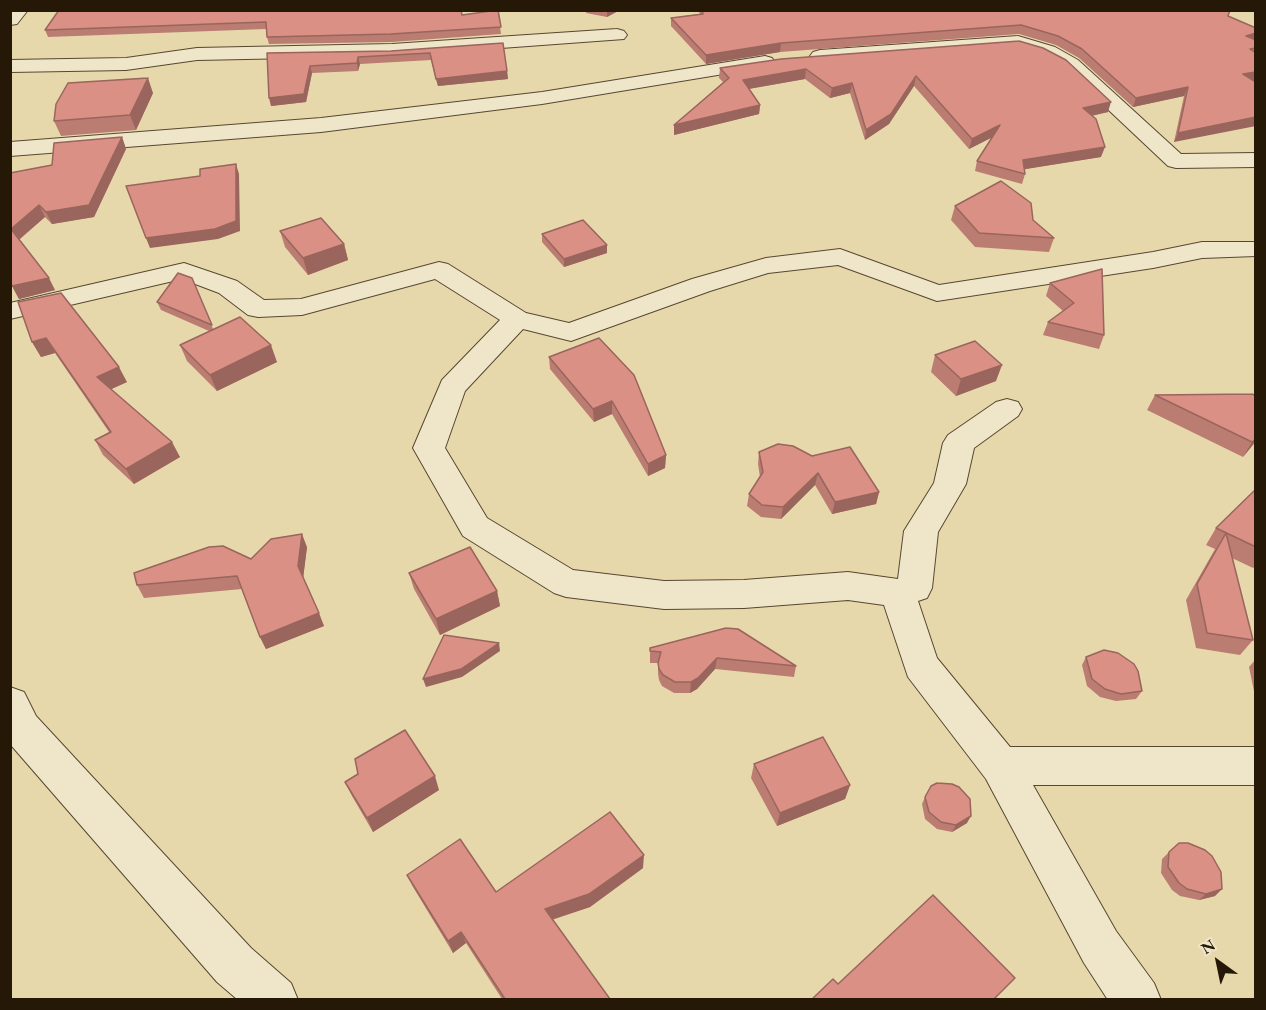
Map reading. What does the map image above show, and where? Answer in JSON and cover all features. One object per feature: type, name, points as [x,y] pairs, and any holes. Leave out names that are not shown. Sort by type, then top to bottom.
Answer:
[{"type":"street","points":[[10,20],[19,10]]},
{"type":"street","points":[[10,66],[126,64],[197,54],[392,50],[617,35]]},
{"type":"street","points":[[804,58],[1018,42],[1048,51],[1071,64],[1176,161],[1256,160]]},
{"type":"street","points":[[10,149],[356,120],[542,98],[780,60]]},
{"type":"street","points":[[10,311],[184,271],[228,287],[258,309],[302,307],[438,270],[517,319],[571,332],[701,285],[766,266],[840,258],[937,292],[1153,260],[1202,250],[1255,249]]},
{"type":"street","points":[[517,319],[452,387],[429,448],[475,527],[566,584],[664,595],[744,594],[848,586],[898,593],[914,588],[921,531],[950,484],[959,443],[1006,409]]},
{"type":"street","points":[[898,593],[921,666],[1000,766],[1100,947],[1137,999]]},
{"type":"street","points":[[10,704],[22,729],[30,738],[234,965],[274,999]]},
{"type":"street","points":[[1000,766],[1256,766]]},
{"type":"building","points":[[59,10],[461,10],[462,15],[498,10],[501,27],[391,34],[267,37],[266,22],[45,30]]},
{"type":"building","points":[[702,10],[1230,10],[1228,16],[1256,28],[1256,33],[1246,36],[1256,40],[1256,48],[1250,49],[1256,53],[1256,72],[1243,74],[1256,82],[1256,117],[1178,133],[1188,87],[1136,98],[1082,49],[1058,36],[1021,25],[781,43],[706,55],[671,18],[703,14]]},
{"type":"building","points":[[1019,41],[1043,48],[1066,60],[1111,102],[1083,108],[1096,119],[1105,147],[1023,160],[1025,174],[977,161],[1000,125],[972,139],[916,76],[891,114],[866,130],[852,83],[832,88],[806,69],[743,80],[760,105],[674,125],[729,78],[720,68],[781,59]]},
{"type":"building","points":[[503,43],[507,71],[436,79],[430,53],[358,57],[357,63],[310,66],[304,94],[269,98],[267,53],[391,51]]},
{"type":"building","points":[[148,78],[130,115],[54,121],[56,104],[68,83]]},
{"type":"building","points":[[122,137],[89,205],[46,212],[39,205],[11,229],[49,278],[12,286],[10,281],[10,173],[52,165],[54,143]]},
{"type":"building","points":[[236,164],[236,221],[215,229],[146,238],[126,186],[200,176],[200,169]]},
{"type":"building","points":[[1001,181],[1031,203],[1033,220],[1054,238],[979,233],[955,206]]},
{"type":"building","points":[[321,218],[344,244],[303,258],[280,231]]},
{"type":"building","points":[[583,220],[607,245],[564,259],[542,234]]},
{"type":"building","points":[[1102,269],[1104,335],[1048,322],[1074,303],[1050,283]]},
{"type":"building","points":[[178,273],[192,278],[212,325],[157,302]]},
{"type":"building","points":[[61,293],[119,367],[97,377],[172,442],[126,469],[95,440],[111,432],[46,338],[32,342],[18,302]]},
{"type":"building","points":[[240,317],[271,345],[210,375],[180,345]]},
{"type":"building","points":[[599,338],[634,375],[666,455],[648,464],[612,401],[593,409],[549,357]]},
{"type":"building","points":[[975,341],[1002,365],[961,379],[935,355]]},
{"type":"building","points":[[1252,394],[1256,396],[1256,439],[1252,442],[1155,395]]},
{"type":"building","points":[[778,444],[793,446],[812,456],[850,447],[879,492],[835,502],[818,473],[783,507],[762,505],[749,494],[763,472],[759,452]]},
{"type":"building","points":[[1256,489],[1256,547],[1216,528]]},
{"type":"building","points":[[1226,533],[1253,640],[1207,633],[1197,584]]},
{"type":"building","points":[[302,534],[298,566],[319,613],[260,637],[237,576],[137,585],[134,573],[209,547],[223,546],[251,559],[271,539]]},
{"type":"building","points":[[470,547],[497,591],[436,619],[409,573]]},
{"type":"building","points":[[726,628],[738,629],[796,666],[717,658],[698,678],[691,682],[675,682],[663,675],[659,669],[661,652],[650,651],[650,648]]},
{"type":"building","points":[[444,635],[499,643],[461,669],[423,679]]},
{"type":"building","points":[[1104,650],[1118,653],[1134,664],[1138,671],[1142,691],[1121,694],[1105,689],[1092,679],[1086,657]]},
{"type":"building","points":[[405,730],[435,776],[367,818],[345,782],[358,774],[355,759]]},
{"type":"building","points":[[823,737],[850,785],[780,813],[754,764]]},
{"type":"building","points":[[937,783],[959,787],[970,799],[971,816],[956,825],[941,822],[929,812],[925,797],[931,786]]},
{"type":"building","points":[[610,812],[644,855],[589,894],[545,909],[610,999],[505,999],[461,932],[448,941],[407,875],[460,839],[496,892]]},
{"type":"building","points":[[1179,843],[1188,843],[1205,850],[1212,856],[1221,872],[1222,889],[1206,894],[1187,889],[1179,883],[1168,867],[1169,852]]},
{"type":"building","points":[[933,895],[1015,978],[994,999],[812,999],[833,979],[838,984]]}]
